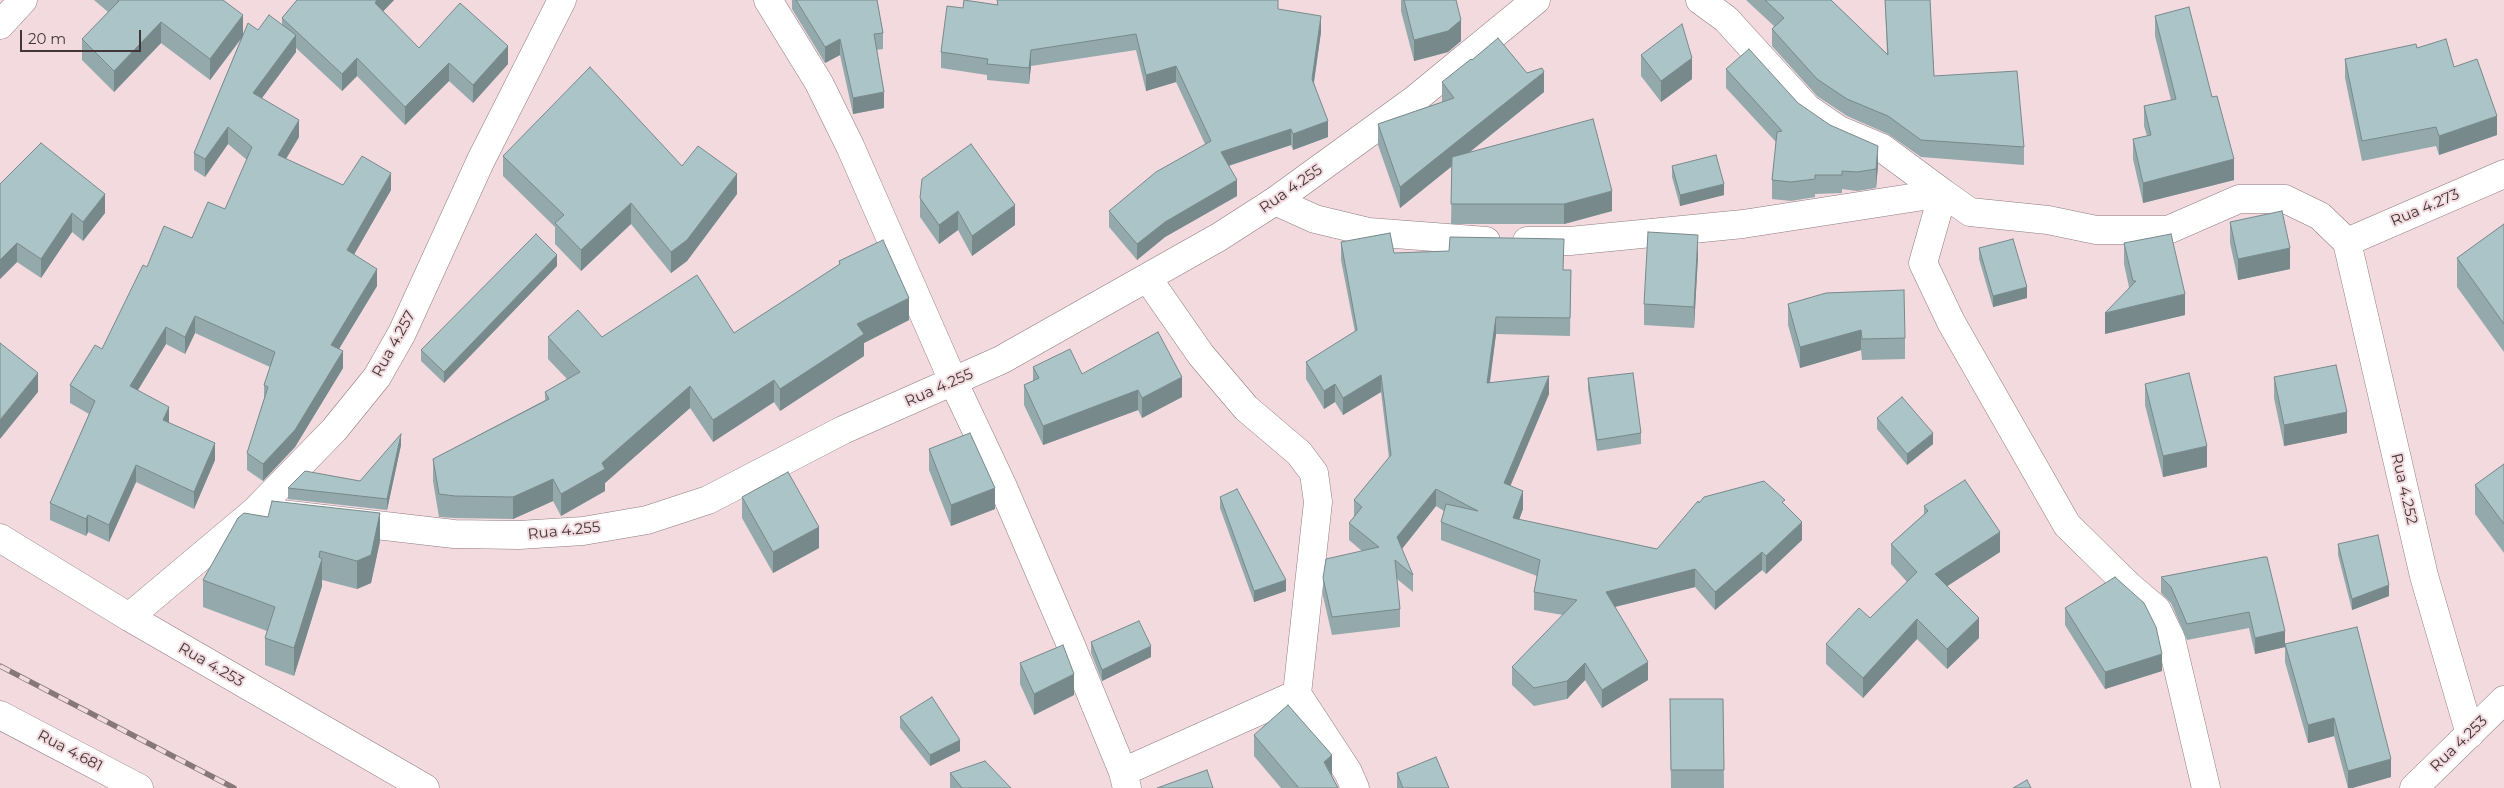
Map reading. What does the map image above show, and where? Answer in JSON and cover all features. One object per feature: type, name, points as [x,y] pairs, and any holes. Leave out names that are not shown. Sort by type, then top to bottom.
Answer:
[{"type":"street","points":[[0,24],[24,0]]},
{"type":"street","name":"Rua 4.257","points":[[129,617],[255,511],[334,430],[377,377],[402,333],[481,160],[562,0]]},
{"type":"street","points":[[768,0],[819,82],[842,130],[954,383],[1003,487],[1125,780],[1297,694]]},
{"type":"street","name":"Rua 4.255","points":[[255,511],[463,534],[519,535],[583,531],[647,520],[708,500],[843,430],[954,383],[1018,351],[1148,278],[1275,201],[1414,100],[1536,0]]},
{"type":"street","points":[[1700,0],[1726,19],[1807,108],[1839,130],[1882,148],[1970,212],[2048,220],[2096,230],[2168,230],[2239,199],[2285,199],[2320,216],[2347,242]]},
{"type":"street","name":"Rua 4.273","points":[[2347,242],[2504,174]]},
{"type":"street","points":[[1275,201],[1315,219],[1369,232],[1468,241],[1570,241],[1743,224],[1943,194]]},
{"type":"street","points":[[1943,194],[1923,263],[1951,322],[2067,525],[2129,586],[2157,610],[2171,639],[2206,788]]},
{"type":"street","name":"Rua 4.252","points":[[2347,242],[2424,576],[2470,734]]},
{"type":"street","points":[[1148,278],[1201,355],[1246,408],[1298,453],[1314,473],[1318,502],[1297,694],[1348,772],[1355,788]]},
{"type":"street","name":"Rua 4.253","points":[[0,538],[129,617],[425,788]]},
{"type":"street","name":"Rua 4.253","points":[[2414,788],[2504,700]]},
{"type":"street","name":"Rua 4.681","points":[[0,715],[139,788]]},
{"type":"building","points":[[118,0],[223,0],[243,15],[210,59],[161,22],[114,71],[82,39]]},
{"type":"building","points":[[297,0],[377,0],[375,3],[419,48],[460,3],[508,46],[473,85],[449,63],[405,107],[357,58],[342,74],[282,18]]},
{"type":"building","points":[[796,0],[877,0],[883,33],[874,34],[884,92],[853,98],[840,39],[825,47]]},
{"type":"building","points":[[964,0],[998,5],[997,0],[1278,0],[1278,9],[1321,16],[1312,79],[1328,121],[1293,134],[1291,129],[1221,152],[1237,180],[1165,222],[1137,244],[1109,211],[1156,172],[1211,141],[1176,66],[1146,75],[1136,34],[1031,50],[1029,68],[987,64],[988,59],[941,52],[947,6],[963,8]]},
{"type":"building","points":[[1404,0],[1456,0],[1461,20],[1448,31],[1414,40]]},
{"type":"building","points":[[1765,0],[1831,0],[1888,55],[1885,0],[1930,0],[1934,76],[2017,71],[2024,147],[1921,140],[1888,116],[1847,99],[1817,79],[1772,29],[1784,18]]},
{"type":"building","points":[[2189,7],[2212,97],[2217,96],[2234,159],[2143,183],[2133,139],[2151,135],[2144,106],[2176,99],[2155,16]]},
{"type":"building","points":[[269,15],[296,35],[253,93],[299,120],[278,155],[343,185],[362,156],[391,173],[347,250],[377,269],[331,345],[343,351],[295,430],[263,464],[247,453],[268,387],[264,385],[275,352],[195,316],[185,337],[166,327],[130,386],[169,407],[163,420],[215,443],[194,492],[136,465],[109,525],[88,515],[86,519],[50,503],[95,401],[70,385],[95,345],[102,349],[143,265],[147,267],[164,226],[192,238],[208,202],[225,209],[252,147],[228,127],[205,159],[194,153],[248,23],[258,30]]},
{"type":"building","points":[[1682,24],[1692,58],[1661,81],[1641,55]]},
{"type":"building","points":[[1498,38],[1527,73],[1542,68],[1544,72],[1400,187],[1378,124],[1454,98],[1442,82]]},
{"type":"building","points":[[2446,39],[2454,67],[2477,59],[2497,116],[2439,136],[2436,127],[2362,141],[2345,59],[2416,44],[2417,48]]},
{"type":"building","points":[[1749,49],[1798,103],[1830,125],[1878,146],[1876,169],[1857,172],[1842,171],[1842,175],[1815,175],[1815,179],[1791,182],[1772,180],[1777,132],[1782,131],[1726,69]]},
{"type":"building","points":[[590,67],[682,166],[698,146],[737,174],[687,240],[671,252],[631,203],[581,250],[555,223],[564,215],[503,156]]},
{"type":"building","points":[[1593,119],[1612,191],[1564,204],[1451,204],[1452,157]]},
{"type":"building","points":[[41,143],[105,194],[83,222],[72,213],[41,259],[17,243],[0,260],[0,184]]},
{"type":"building","points":[[971,144],[1015,205],[972,236],[958,211],[939,225],[920,198],[922,179]]},
{"type":"building","points":[[1716,155],[1724,184],[1680,195],[1672,166]]},
{"type":"building","points":[[2282,211],[2290,248],[2238,259],[2230,222]]},
{"type":"building","points":[[2504,224],[2504,324],[2457,258]]},
{"type":"building","points":[[1648,232],[1698,235],[1694,307],[1644,304]]},
{"type":"building","points":[[1390,233],[1394,253],[1449,251],[1450,237],[1564,239],[1563,270],[1571,270],[1570,318],[1496,317],[1487,383],[1549,376],[1504,483],[1523,491],[1513,518],[1657,549],[1698,501],[1699,503],[1704,497],[1764,481],[1785,500],[1782,502],[1802,522],[1766,556],[1762,552],[1715,592],[1695,569],[1606,592],[1648,662],[1602,690],[1585,663],[1567,681],[1534,688],[1512,667],[1577,600],[1534,592],[1540,560],[1441,522],[1446,504],[1478,511],[1436,489],[1397,537],[1413,575],[1395,560],[1400,609],[1332,617],[1323,578],[1326,559],[1379,547],[1349,523],[1362,507],[1354,500],[1391,455],[1381,375],[1343,398],[1335,384],[1324,391],[1306,362],[1357,330],[1341,242]]},
{"type":"building","points":[[536,234],[557,255],[444,372],[421,350]]},
{"type":"building","points":[[2171,234],[2185,294],[2105,313],[2136,281],[2133,281],[2124,243]]},
{"type":"building","points":[[2013,239],[2027,287],[1993,296],[1979,248]]},
{"type":"building","points":[[883,240],[909,298],[857,324],[864,334],[780,389],[774,380],[713,420],[690,386],[602,463],[605,469],[561,494],[553,479],[513,497],[439,494],[433,459],[549,399],[545,392],[580,372],[548,337],[578,310],[602,337],[697,275],[734,333],[840,264],[839,261]]},
{"type":"building","points":[[1904,290],[1905,338],[1862,339],[1861,330],[1800,347],[1788,304],[1826,293]]},
{"type":"building","points":[[1158,332],[1182,377],[1142,398],[1138,390],[1043,426],[1024,385],[1039,378],[1033,367],[1070,349],[1082,374]]},
{"type":"building","points":[[0,343],[38,373],[0,420]]},
{"type":"building","points":[[2336,365],[2347,412],[2284,425],[2274,377]]},
{"type":"building","points":[[1633,373],[1641,433],[1597,440],[1588,378]]},
{"type":"building","points":[[2189,373],[2207,446],[2163,456],[2145,384]]},
{"type":"building","points":[[1902,397],[1933,433],[1907,454],[1877,418]]},
{"type":"building","points":[[970,433],[995,488],[951,505],[929,449]]},
{"type":"building","points":[[401,434],[387,499],[288,488],[305,471],[360,481]]},
{"type":"building","points":[[2504,464],[2504,524],[2475,485]]},
{"type":"building","points":[[788,472],[819,527],[773,552],[742,497]]},
{"type":"building","points":[[1965,480],[2000,532],[1935,574],[1979,618],[1947,649],[1917,619],[1863,678],[1826,644],[1859,608],[1870,618],[1917,572],[1891,544],[1928,511],[1924,506]]},
{"type":"building","points":[[1237,489],[1286,580],[1254,591],[1220,497]]},
{"type":"building","points":[[272,501],[380,513],[371,555],[357,561],[320,551],[319,557],[322,559],[294,648],[265,638],[275,607],[203,580],[238,518],[244,513],[268,517]]},
{"type":"building","points":[[2378,535],[2389,585],[2352,599],[2338,544]]},
{"type":"building","points":[[2267,557],[2285,631],[2255,638],[2249,612],[2187,624],[2171,587],[2161,577]]},
{"type":"building","points":[[2115,577],[2144,603],[2156,627],[2162,654],[2105,672],[2065,608]]},
{"type":"building","points":[[1139,621],[1151,646],[1102,670],[1091,642]]},
{"type":"building","points":[[2357,627],[2391,759],[2348,771],[2334,718],[2308,725],[2285,644]]},
{"type":"building","points":[[1063,645],[1074,674],[1034,694],[1020,663]]},
{"type":"building","points":[[932,697],[960,740],[930,755],[900,717]]},
{"type":"building","points":[[1670,699],[1723,699],[1724,770],[1671,770]]},
{"type":"building","points":[[1288,705],[1332,755],[1324,762],[1338,788],[1299,788],[1254,735]]},
{"type":"building","points":[[1436,757],[1449,788],[1403,788],[1397,773]]},
{"type":"building","points":[[985,761],[1011,788],[962,788],[950,773]]},
{"type":"building","points":[[1207,770],[1213,788],[1157,788]]},
{"type":"building","points":[[2027,780],[2031,788],[2013,788]]},
{"type":"railway","points":[[0,666],[234,788]]}]
